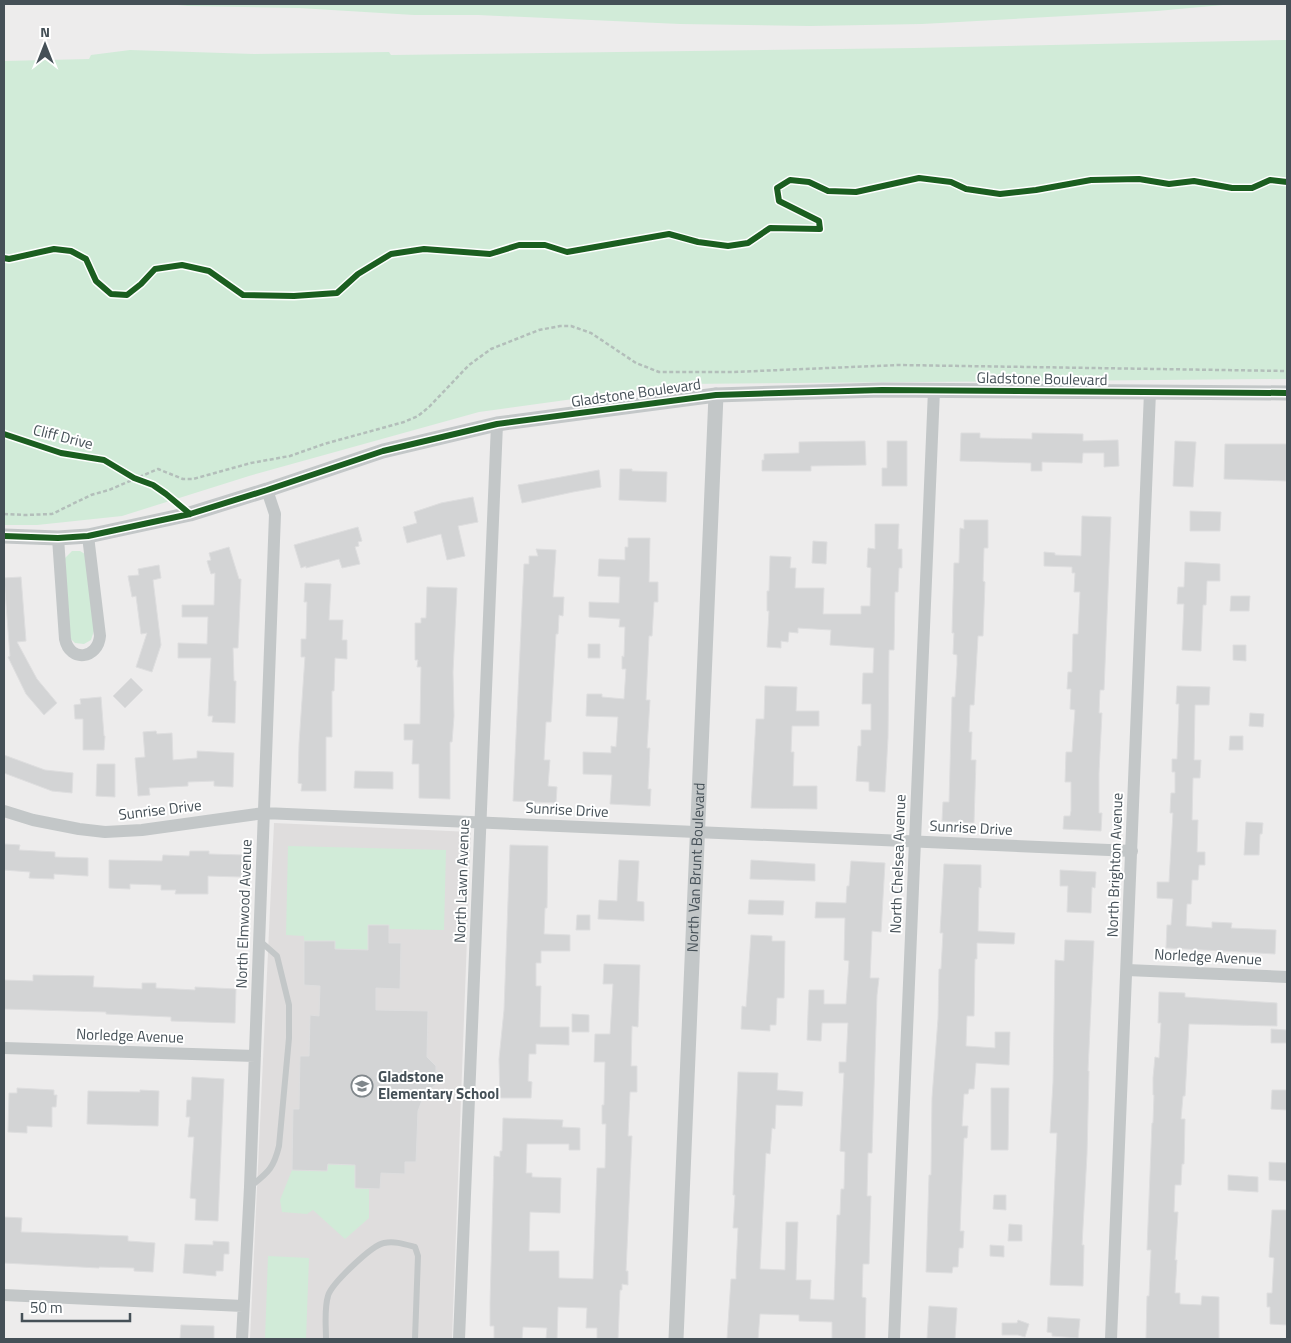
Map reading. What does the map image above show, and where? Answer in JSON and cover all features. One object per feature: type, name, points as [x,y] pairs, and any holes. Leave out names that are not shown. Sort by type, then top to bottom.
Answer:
[{"type":"street","name":"Gladstone Boulevard","points":[[4,536],[58,538],[88,536],[190,514],[267,490],[382,450],[497,424],[716,395],[823,391],[934,390],[1287,393]]},
{"type":"street","name":"North Chelsea Avenue","points":[[894,1339],[934,390]]},
{"type":"street","name":"North Brighton Avenue","points":[[1111,1339],[1150,392]]},
{"type":"street","name":"North Van Brunt Boulevard","points":[[676,1339],[716,395]]},
{"type":"street","name":"North Lawn Avenue","points":[[459,1339],[497,424]]},
{"type":"street","name":"North Elmwood Avenue","points":[[242,1339],[260,940],[274,514],[267,490]]},
{"type":"street","points":[[58,538],[66,643],[71,652],[82,655],[89,654],[100,643],[88,536]]},
{"type":"street","name":"Sunrise Drive","points":[[4,811],[33,820],[105,832],[142,830],[264,813],[1132,851]]},
{"type":"street","name":"Norledge Avenue","points":[[1127,970],[1287,977]]},
{"type":"street","name":"Norledge Avenue","points":[[4,1048],[255,1056]]},
{"type":"street","points":[[4,1296],[243,1306]]},
{"type":"lane","points":[[250,1187],[265,1175],[275,1162],[280,1138],[289,1038],[289,1005],[277,956],[260,940]]},
{"type":"lane","points":[[326,1339],[327,1297],[331,1288],[372,1248],[383,1243],[399,1242],[415,1247],[418,1256],[415,1339]]},
{"type":"path","points":[[126,475],[147,483]]},
{"type":"path","points":[[4,514],[52,514],[91,495],[109,490],[134,478]]},
{"type":"shaded area","name":"Gladstone Elementary School","points":[[274,823],[471,832],[452,1339],[250,1339]]},
{"type":"green space","points":[[168,4],[1234,4],[1157,11],[922,24],[810,26],[680,24],[478,15],[414,15],[299,8]]},
{"type":"green space","points":[[1287,40],[1287,379],[682,384],[479,412],[249,476],[122,516],[37,525],[4,525],[4,61],[89,59],[91,55],[130,50],[254,54],[389,52],[391,55],[914,48]]},
{"type":"green space","points":[[72,551],[80,551],[85,554],[94,631],[91,640],[84,644],[75,643],[69,637],[65,558]]},
{"type":"green space","points":[[288,846],[446,850],[444,930],[389,929],[389,925],[368,925],[368,950],[335,949],[335,941],[304,941],[304,936],[286,935]]},
{"type":"green space","points":[[328,1164],[355,1165],[355,1188],[369,1189],[369,1218],[345,1239],[313,1210],[307,1214],[282,1212],[280,1200],[292,1170],[327,1171]]},
{"type":"green space","points":[[268,1256],[309,1258],[306,1339],[265,1339]]},
{"type":"building","points":[[961,433],[980,433],[980,438],[1032,439],[1032,433],[1083,434],[1083,441],[1118,440],[1119,466],[1104,467],[1104,453],[1083,453],[1082,463],[1042,462],[1042,471],[1031,471],[1031,463],[960,461]]},
{"type":"building","points":[[865,441],[866,465],[811,466],[811,471],[762,471],[764,454],[799,453],[799,442]]},
{"type":"building","points":[[887,441],[907,441],[907,486],[882,486],[882,468],[887,468]]},
{"type":"building","points":[[1175,441],[1196,442],[1193,487],[1173,486]]},
{"type":"building","points":[[1225,444],[1287,444],[1286,481],[1224,479]]},
{"type":"building","points":[[620,469],[667,472],[666,502],[619,500]]},
{"type":"building","points":[[599,470],[601,487],[522,503],[518,485]]},
{"type":"building","points":[[473,497],[478,522],[458,526],[465,556],[447,560],[441,534],[407,543],[403,527],[417,523],[414,512],[441,503]]},
{"type":"building","points":[[1190,511],[1221,512],[1220,531],[1190,531]]},
{"type":"building","points":[[1082,516],[1111,517],[1104,690],[1100,690],[1099,713],[1102,713],[1099,773],[1099,813],[1102,813],[1101,831],[1063,829],[1064,816],[1070,816],[1071,811],[1071,782],[1065,782],[1066,752],[1072,752],[1075,710],[1070,709],[1071,689],[1067,689],[1068,672],[1072,672],[1073,634],[1078,634],[1080,592],[1074,592],[1075,573],[1072,573],[1072,567],[1044,566],[1044,552],[1055,553],[1055,555],[1081,556]]},
{"type":"building","points":[[964,520],[988,520],[988,548],[984,548],[983,636],[978,636],[974,705],[970,705],[969,732],[972,732],[971,760],[976,760],[974,823],[942,821],[943,802],[949,802],[952,697],[955,697],[957,665],[957,655],[953,654],[954,633],[952,633],[954,563],[959,563],[960,528],[964,529]]},
{"type":"building","points":[[875,524],[899,524],[898,549],[902,549],[902,568],[899,568],[898,592],[895,592],[894,650],[889,650],[885,792],[869,791],[869,782],[856,781],[858,746],[861,746],[861,730],[871,730],[871,704],[862,704],[863,673],[873,673],[874,648],[830,645],[831,630],[798,628],[798,633],[789,632],[788,642],[781,641],[781,648],[767,647],[769,611],[767,611],[767,591],[769,591],[770,556],[791,557],[790,568],[796,568],[795,588],[824,588],[823,614],[861,614],[861,606],[870,606],[871,568],[867,567],[868,548],[875,549]]},
{"type":"building","points":[[358,527],[362,541],[358,542],[359,546],[355,547],[360,564],[342,568],[339,559],[301,568],[294,545]]},
{"type":"building","points":[[628,538],[650,538],[649,582],[658,582],[658,602],[654,602],[652,636],[649,636],[646,700],[650,700],[647,748],[650,748],[648,789],[651,789],[650,806],[610,804],[612,775],[583,774],[583,752],[611,753],[611,746],[616,747],[618,717],[586,716],[587,694],[602,694],[602,697],[624,699],[626,669],[622,669],[622,656],[624,657],[625,627],[619,627],[620,619],[589,617],[589,602],[619,603],[620,577],[598,576],[599,559],[625,560],[625,547],[628,547]]},
{"type":"building","points":[[813,541],[827,542],[826,564],[812,563]]},
{"type":"building","points":[[229,547],[239,579],[241,579],[238,648],[233,648],[234,681],[236,681],[235,723],[212,722],[213,716],[208,716],[211,658],[178,658],[178,643],[207,644],[208,617],[182,617],[182,605],[214,605],[215,573],[211,574],[207,561],[211,560],[209,553]]},
{"type":"building","points":[[536,549],[556,550],[553,597],[564,597],[563,616],[559,615],[558,634],[556,634],[551,722],[546,722],[544,760],[550,760],[548,786],[557,787],[556,803],[513,801],[524,564],[529,564],[529,556],[538,556]]},
{"type":"building","points":[[1185,562],[1220,564],[1220,581],[1207,581],[1206,605],[1203,605],[1201,651],[1182,650],[1184,604],[1177,604],[1178,587],[1184,587]]},
{"type":"building","points":[[159,565],[161,578],[153,580],[161,645],[152,672],[136,667],[147,633],[141,634],[136,596],[132,597],[128,576],[139,575],[138,569]]},
{"type":"building","points":[[21,577],[26,641],[17,642],[37,679],[57,703],[44,715],[26,694],[8,657],[10,656],[4,578]]},
{"type":"building","points":[[305,583],[331,584],[329,620],[343,620],[342,640],[347,640],[347,659],[335,658],[334,691],[332,691],[332,737],[326,737],[326,791],[301,791],[302,784],[298,783],[305,657],[301,657],[301,639],[306,639],[307,602],[304,602]]},
{"type":"building","points":[[427,587],[457,588],[453,672],[454,716],[452,742],[450,742],[450,799],[419,798],[419,764],[412,764],[413,740],[404,740],[404,724],[420,724],[421,667],[417,667],[418,660],[415,660],[415,623],[421,623],[421,618],[426,618]]},
{"type":"building","points":[[1231,596],[1250,596],[1249,611],[1230,611]]},
{"type":"building","points":[[588,644],[600,644],[600,658],[588,658]]},
{"type":"building","points":[[1233,645],[1246,645],[1246,661],[1233,660]]},
{"type":"building","points":[[131,678],[143,690],[125,708],[113,696]]},
{"type":"building","points":[[765,686],[797,687],[796,711],[819,711],[819,726],[792,726],[791,752],[794,752],[793,786],[817,786],[817,809],[751,808],[756,719],[764,719]]},
{"type":"building","points":[[1177,686],[1210,687],[1209,705],[1195,705],[1194,760],[1201,760],[1200,778],[1193,778],[1192,820],[1198,820],[1197,852],[1205,852],[1205,865],[1199,865],[1198,880],[1192,880],[1191,904],[1187,904],[1186,926],[1212,928],[1212,922],[1232,923],[1231,928],[1276,930],[1275,954],[1166,948],[1167,925],[1171,925],[1173,899],[1157,898],[1157,882],[1169,882],[1173,813],[1170,813],[1171,793],[1175,793],[1175,772],[1172,772],[1172,759],[1177,759],[1179,704],[1176,704]]},
{"type":"building","points":[[101,697],[105,736],[104,750],[83,750],[83,719],[75,719],[74,705],[81,704],[80,699]]},
{"type":"building","points":[[1250,713],[1264,714],[1263,727],[1249,726]]},
{"type":"building","points":[[156,731],[157,734],[172,733],[173,760],[197,758],[197,751],[234,753],[233,787],[214,786],[214,781],[188,782],[188,786],[149,788],[150,795],[138,796],[135,758],[145,757],[143,732]]},
{"type":"building","points":[[1230,736],[1243,736],[1243,750],[1229,750]]},
{"type":"building","points":[[4,755],[45,770],[73,773],[72,793],[52,791],[4,773]]},
{"type":"building","points":[[97,764],[115,764],[115,797],[96,796]]},
{"type":"building","points":[[355,771],[393,772],[393,789],[354,788]]},
{"type":"building","points":[[1246,822],[1263,823],[1262,834],[1260,834],[1259,855],[1244,855]]},
{"type":"building","points":[[4,844],[20,845],[19,850],[55,852],[55,857],[88,858],[88,876],[54,874],[54,879],[29,878],[30,872],[4,870]]},
{"type":"building","points":[[510,845],[548,846],[547,908],[545,908],[544,934],[570,935],[570,951],[541,951],[541,963],[536,963],[536,986],[541,986],[540,1027],[569,1027],[569,1045],[536,1044],[536,1054],[529,1054],[528,1081],[532,1082],[531,1098],[500,1098],[499,1059],[504,1010]]},
{"type":"building","points":[[190,851],[209,851],[209,854],[243,855],[242,877],[208,876],[208,894],[175,894],[176,890],[161,890],[161,885],[130,884],[130,889],[109,888],[109,860],[162,861],[163,855],[189,856]]},
{"type":"building","points":[[619,860],[639,861],[637,901],[644,902],[644,921],[598,919],[599,900],[617,901]]},
{"type":"building","points":[[751,860],[815,864],[815,881],[750,879]]},
{"type":"building","points":[[851,861],[885,863],[881,932],[872,931],[870,978],[879,978],[872,1153],[868,1153],[867,1196],[871,1196],[869,1264],[863,1264],[862,1297],[866,1298],[865,1339],[832,1339],[832,1322],[799,1321],[799,1315],[760,1314],[758,1339],[727,1339],[731,1279],[736,1279],[738,1228],[733,1228],[735,1195],[733,1195],[738,1072],[778,1073],[777,1090],[803,1092],[802,1106],[776,1105],[775,1129],[772,1128],[770,1154],[766,1153],[760,1269],[785,1270],[786,1222],[798,1222],[796,1280],[811,1280],[810,1299],[834,1300],[837,1215],[840,1215],[841,1189],[844,1189],[845,1152],[840,1151],[844,1073],[839,1073],[839,1062],[846,1062],[848,1023],[822,1023],[821,1041],[807,1040],[808,1013],[809,990],[824,990],[824,1004],[846,1004],[849,961],[844,960],[845,918],[815,918],[816,902],[846,903]]},
{"type":"building","points":[[944,864],[981,865],[978,931],[1015,933],[1014,944],[977,943],[974,1016],[967,1016],[966,1046],[995,1048],[995,1032],[1010,1032],[1009,1065],[976,1063],[974,1089],[969,1089],[968,1094],[964,1094],[962,1126],[968,1126],[967,1138],[964,1138],[961,1205],[960,1231],[964,1231],[963,1248],[959,1248],[958,1267],[953,1267],[952,1273],[926,1272],[929,1175],[931,1175],[932,1098],[938,1019],[939,969],[941,969],[943,933],[940,933]]},
{"type":"building","points":[[1060,870],[1096,872],[1095,888],[1092,887],[1091,913],[1067,912],[1068,886],[1060,886]]},
{"type":"building","points":[[749,900],[784,901],[783,915],[748,914]]},
{"type":"building","points":[[577,915],[590,915],[590,930],[576,930]]},
{"type":"building","points":[[368,925],[389,925],[389,943],[401,943],[400,989],[376,988],[376,1010],[428,1011],[427,1057],[436,1066],[436,1084],[424,1095],[418,1111],[416,1162],[405,1162],[405,1174],[381,1173],[380,1189],[355,1188],[355,1165],[328,1164],[327,1171],[292,1170],[293,1109],[299,1109],[300,1056],[309,1056],[310,1015],[319,1016],[320,986],[304,985],[304,941],[335,941],[335,949],[368,950]]},
{"type":"building","points":[[751,935],[772,936],[772,941],[785,941],[784,998],[777,998],[776,1025],[770,1025],[770,1031],[741,1029],[742,1006],[746,1007]]},
{"type":"building","points":[[1065,940],[1094,941],[1082,1245],[1084,1245],[1083,1286],[1050,1285],[1057,1133],[1050,1133],[1053,1083],[1055,960],[1064,961]]},
{"type":"building","points":[[604,964],[640,965],[638,1027],[632,1026],[631,1066],[637,1066],[637,1092],[630,1092],[628,1136],[632,1136],[626,1271],[628,1271],[628,1285],[622,1284],[622,1290],[620,1290],[618,1339],[597,1339],[597,1328],[586,1328],[587,1308],[558,1307],[557,1339],[546,1339],[547,1328],[523,1327],[522,1339],[494,1339],[494,1326],[490,1326],[490,1303],[494,1156],[500,1157],[500,1151],[502,1151],[503,1118],[563,1120],[562,1127],[580,1128],[580,1150],[569,1150],[569,1144],[527,1144],[526,1173],[532,1173],[532,1177],[561,1178],[560,1213],[530,1212],[529,1251],[559,1251],[559,1278],[593,1279],[597,1168],[605,1168],[606,1124],[602,1124],[605,1062],[594,1062],[595,1034],[610,1034],[613,984],[603,984]]},
{"type":"building","points":[[33,975],[94,976],[93,987],[142,989],[142,983],[156,983],[156,988],[195,990],[195,987],[236,989],[235,1023],[171,1021],[171,1017],[106,1014],[106,1012],[4,1009],[4,980],[33,981]]},
{"type":"building","points":[[1159,992],[1185,993],[1185,997],[1277,1003],[1277,1026],[1189,1024],[1185,1096],[1183,1096],[1181,1119],[1185,1119],[1184,1164],[1182,1164],[1181,1185],[1175,1185],[1174,1212],[1178,1212],[1175,1293],[1180,1293],[1180,1304],[1201,1305],[1202,1296],[1219,1297],[1219,1339],[1146,1339],[1151,1250],[1147,1250],[1154,1095],[1153,1078],[1155,1057],[1159,1058],[1161,1023],[1158,1023]]},
{"type":"building","points":[[572,1014],[589,1015],[589,1032],[572,1032]]},
{"type":"building","points":[[1271,1029],[1287,1030],[1287,1043],[1271,1043]]},
{"type":"building","points":[[192,1077],[224,1079],[218,1221],[195,1220],[196,1199],[190,1198],[194,1137],[188,1137],[190,1117],[186,1117],[187,1100],[191,1100]]},
{"type":"building","points":[[17,1088],[54,1090],[54,1095],[57,1095],[56,1107],[52,1107],[52,1127],[27,1126],[27,1133],[8,1132],[9,1093],[17,1093]]},
{"type":"building","points":[[991,1088],[1009,1088],[1008,1150],[991,1150]]},
{"type":"building","points":[[140,1090],[159,1091],[158,1126],[87,1124],[88,1091],[140,1092]]},
{"type":"building","points":[[1272,1090],[1287,1090],[1287,1110],[1271,1109]]},
{"type":"building","points":[[1269,1162],[1287,1163],[1287,1181],[1269,1180]]},
{"type":"building","points":[[1228,1175],[1258,1177],[1258,1192],[1228,1190]]},
{"type":"building","points":[[994,1195],[1006,1195],[1006,1210],[993,1209]]},
{"type":"building","points":[[1272,1210],[1287,1210],[1287,1325],[1270,1324],[1270,1307],[1267,1307],[1267,1293],[1272,1293],[1274,1258],[1269,1257]]},
{"type":"building","points":[[4,1217],[22,1218],[21,1232],[128,1236],[128,1241],[155,1243],[153,1272],[134,1271],[134,1268],[4,1263]]},
{"type":"building","points":[[1009,1224],[1022,1225],[1022,1241],[1008,1241]]},
{"type":"building","points":[[213,1241],[229,1242],[229,1254],[224,1254],[223,1271],[216,1271],[216,1276],[183,1273],[185,1244],[213,1245]]},
{"type":"building","points":[[990,1245],[1004,1246],[1004,1257],[990,1256]]},
{"type":"building","points":[[929,1306],[957,1308],[955,1339],[927,1339]]},
{"type":"building","points":[[1048,1317],[1080,1319],[1078,1338],[1052,1336],[1052,1333],[1047,1332]]},
{"type":"building","points":[[1018,1320],[1029,1324],[1025,1337],[1002,1335],[1002,1323],[1017,1323]]},
{"type":"building","points":[[181,1325],[214,1326],[214,1339],[180,1339]]},
{"type":"cycle path","points":[[4,258],[9,259],[54,249],[71,251],[86,259],[96,281],[111,294],[127,295],[155,269],[182,265],[209,271],[243,295],[294,296],[337,293],[358,274],[391,254],[424,249],[490,254],[519,245],[545,245],[567,252],[669,234],[698,242],[728,246],[748,243],[770,228],[820,229],[819,221],[779,201],[777,188],[790,180],[809,182],[828,191],[856,192],[919,178],[951,182],[966,189],[1000,194],[1036,190],[1091,180],[1139,179],[1169,184],[1194,181],[1232,188],[1252,188],[1270,180],[1287,182]]},
{"type":"cycle path","points":[[4,536],[58,538],[88,536],[190,514],[383,451],[497,424],[716,395],[882,390],[1287,393]]},
{"type":"cycle path","name":"Cliff Drive","points":[[4,434],[61,453],[104,460],[134,478],[153,485],[190,514]]},
{"type":"place","name":"Gladstone Elementary School","points":[[362,1086]]}]
